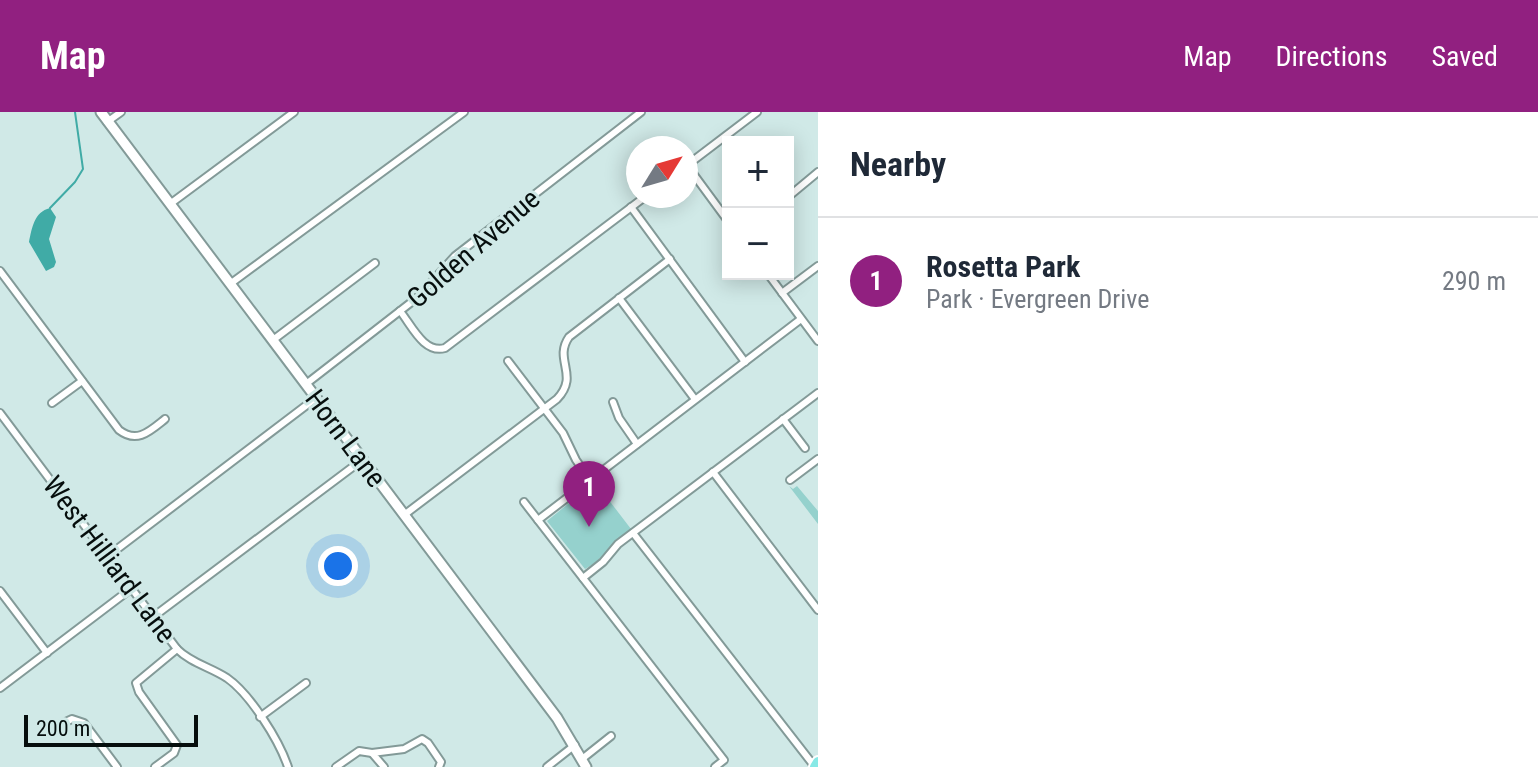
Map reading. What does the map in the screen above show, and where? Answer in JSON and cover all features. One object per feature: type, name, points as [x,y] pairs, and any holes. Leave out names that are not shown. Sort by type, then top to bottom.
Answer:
[{"type":"street","name":"Horn Lane","points":[[101,112],[575,745],[584,763]]},
{"type":"street","points":[[107,122],[121,112]]},
{"type":"street","points":[[170,204],[294,112]]},
{"type":"street","points":[[230,284],[464,112]]},
{"type":"street","name":"Golden Avenue","points":[[306,384],[424,291],[455,256],[641,112]]},
{"type":"street","points":[[698,156],[757,112]]},
{"type":"street","points":[[794,192],[818,172]]},
{"type":"street","points":[[698,181],[722,213]]},
{"type":"street","points":[[400,311],[424,343],[438,350],[445,348],[630,208]]},
{"type":"street","points":[[632,208],[745,362]]},
{"type":"street","points":[[404,515],[566,388],[565,343],[670,259]]},
{"type":"street","points":[[273,340],[375,263]]},
{"type":"street","points":[[782,293],[818,266]]},
{"type":"street","points":[[0,271],[119,430],[127,436],[143,436],[165,419]]},
{"type":"street","points":[[772,280],[818,341]]},
{"type":"street","points":[[619,298],[694,398]]},
{"type":"street","points":[[538,520],[801,319]]},
{"type":"street","points":[[508,361],[568,440],[576,460],[590,480]]},
{"type":"street","points":[[52,403],[82,381]]},
{"type":"street","points":[[583,578],[633,533],[818,393]]},
{"type":"street","points":[[108,556],[316,398]]},
{"type":"street","points":[[613,402],[619,418],[637,444]]},
{"type":"street","name":"West Hilliard Lane","points":[[0,413],[177,649],[189,659],[232,682],[260,717],[288,767]]},
{"type":"street","points":[[783,419],[805,448]]},
{"type":"street","points":[[153,617],[362,460]]},
{"type":"street","points":[[790,480],[817,461]]},
{"type":"street","points":[[713,472],[818,610]]},
{"type":"street","points":[[524,502],[724,760],[715,767]]},
{"type":"street","points":[[633,533],[816,765]]},
{"type":"street","points":[[0,688],[132,588]]},
{"type":"street","points":[[0,591],[47,653]]},
{"type":"street","points":[[155,767],[179,748],[134,681],[177,649]]},
{"type":"street","points":[[260,717],[306,683]]},
{"type":"street","points":[[59,725],[72,719],[84,723],[117,767]]},
{"type":"street","points":[[584,763],[611,736]]},
{"type":"street","points":[[336,767],[359,751],[372,753],[404,749],[419,739],[424,739],[440,759],[439,767]]},
{"type":"street","points":[[547,767],[575,745]]},
{"type":"street","points":[[372,753],[384,767]]},
{"type":"shaded area","points":[[50,208],[56,217],[49,239],[56,262],[46,271],[29,242],[37,217]]},
{"type":"shaded area","points":[[595,482],[631,529],[585,569],[547,521]]},
{"type":"shaded area","points":[[789,486],[793,489],[797,486],[818,511],[818,524]]},
{"type":"waterway","points":[[50,208],[83,169],[75,112]]},
{"type":"place","name":"Rosetta Park","points":[[589,527]]}]
